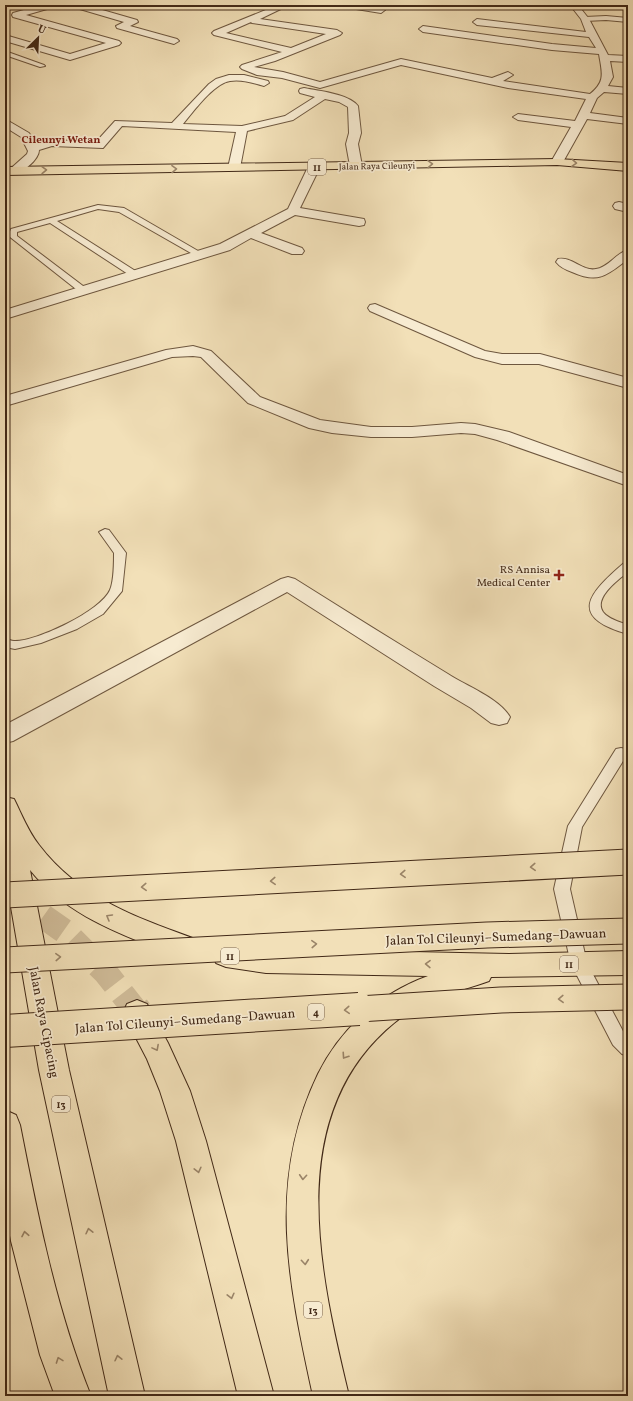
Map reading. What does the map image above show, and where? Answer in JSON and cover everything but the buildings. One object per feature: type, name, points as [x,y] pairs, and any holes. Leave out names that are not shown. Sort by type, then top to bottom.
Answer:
[{"type":"highway","name":"Jalan Raya Cileunyi","points":[[10,171],[557,162],[628,167]]},
{"type":"highway","name":"11","points":[[6,808],[26,846],[38,863],[57,882],[84,902],[115,920],[149,935],[189,948],[266,961],[509,966],[628,963]]},
{"type":"highway","name":"Jalan Raya Cipacing","points":[[6,808],[54,1070],[127,1396]]},
{"type":"highway","points":[[5,895],[628,862]]},
{"type":"highway","name":"Jalan Tol Cileunyi–Sumedang–Dawuan","points":[[5,960],[487,935],[628,931]]},
{"type":"highway","name":"13","points":[[330,1396],[306,1274],[302,1223],[303,1176],[308,1139],[319,1105],[336,1069],[352,1044],[372,1024],[400,1002],[427,989],[459,977],[509,966]]},
{"type":"highway","name":"Jalan Tol Cileunyi–Sumedang–Dawuan","points":[[5,1032],[500,1000],[628,997]]},
{"type":"highway","points":[[137,1013],[158,1052],[175,1091],[191,1141],[256,1396]]},
{"type":"highway","points":[[5,1125],[27,1241],[57,1355],[73,1396]]},
{"type":"street","points":[[5,18],[51,5]]},
{"type":"street","points":[[76,5],[134,22],[88,35]]},
{"type":"street","points":[[285,5],[252,20],[217,33],[292,51]]},
{"type":"street","points":[[350,5],[380,10]]},
{"type":"street","points":[[557,162],[581,120],[592,97],[602,89],[608,77],[604,55],[592,35],[585,19],[574,5]]},
{"type":"street","points":[[5,38],[70,57],[116,43],[16,15]]},
{"type":"street","points":[[252,20],[336,33],[292,51],[245,67],[257,72],[283,75],[320,85],[401,62],[515,86],[592,97]]},
{"type":"street","points":[[477,22],[592,35]]},
{"type":"street","points":[[113,28],[174,41]]},
{"type":"street","points":[[423,29],[628,59]]},
{"type":"street","points":[[493,81],[508,75]]},
{"type":"street","points":[[175,127],[205,94],[223,79],[243,78],[273,84]]},
{"type":"street","points":[[295,89],[343,100],[352,106],[355,133],[352,144],[356,166]]},
{"type":"street","points":[[602,89],[628,91]]},
{"type":"street","points":[[33,148],[52,143],[99,146],[119,124],[242,129],[289,118],[324,95]]},
{"type":"street","points":[[518,117],[628,121]]},
{"type":"street","points":[[5,122],[25,135],[34,151],[32,156],[10,171]]},
{"type":"street","points":[[234,168],[242,129]]},
{"type":"street","points":[[5,315],[225,247],[293,211],[314,167]]},
{"type":"street","points":[[293,211],[359,222]]},
{"type":"street","points":[[249,234],[297,251]]},
{"type":"street","points":[[564,262],[587,274],[597,273],[609,269],[628,254]]},
{"type":"street","points":[[375,308],[480,354],[502,359],[540,359],[628,383]]},
{"type":"street","points":[[5,401],[171,353],[193,351],[206,354],[254,400],[315,424],[351,431],[371,432],[412,432],[461,428],[475,429],[503,436],[628,480]]},
{"type":"street","points":[[5,735],[288,583],[499,716]]},
{"type":"lane","points":[[585,19],[606,18],[628,20]]},
{"type":"lane","points":[[5,53],[42,66]]},
{"type":"lane","points":[[84,290],[14,237],[14,231],[98,207],[121,210],[201,255]]},
{"type":"lane","points":[[50,220],[134,274]]},
{"type":"lane","points":[[5,643],[15,645],[37,640],[73,626],[99,611],[116,591],[119,569],[120,553],[105,532]]},
{"type":"lane","points":[[628,566],[598,594],[595,598],[595,608],[598,614],[628,630]]},
{"type":"lane","points":[[626,750],[575,826],[562,888],[579,964],[619,1040],[628,1048]]},
{"type":"tunnel","points":[[13,895],[64,931],[106,973],[135,1010]]},
{"type":"tunnel","points":[[134,1009],[137,1013]]},
{"type":"place","name":"RS Annisa Medical Center","points":[[559,575]]},
{"type":"district","name":"Cileunyi Wetan","points":[[61,139]]}]
